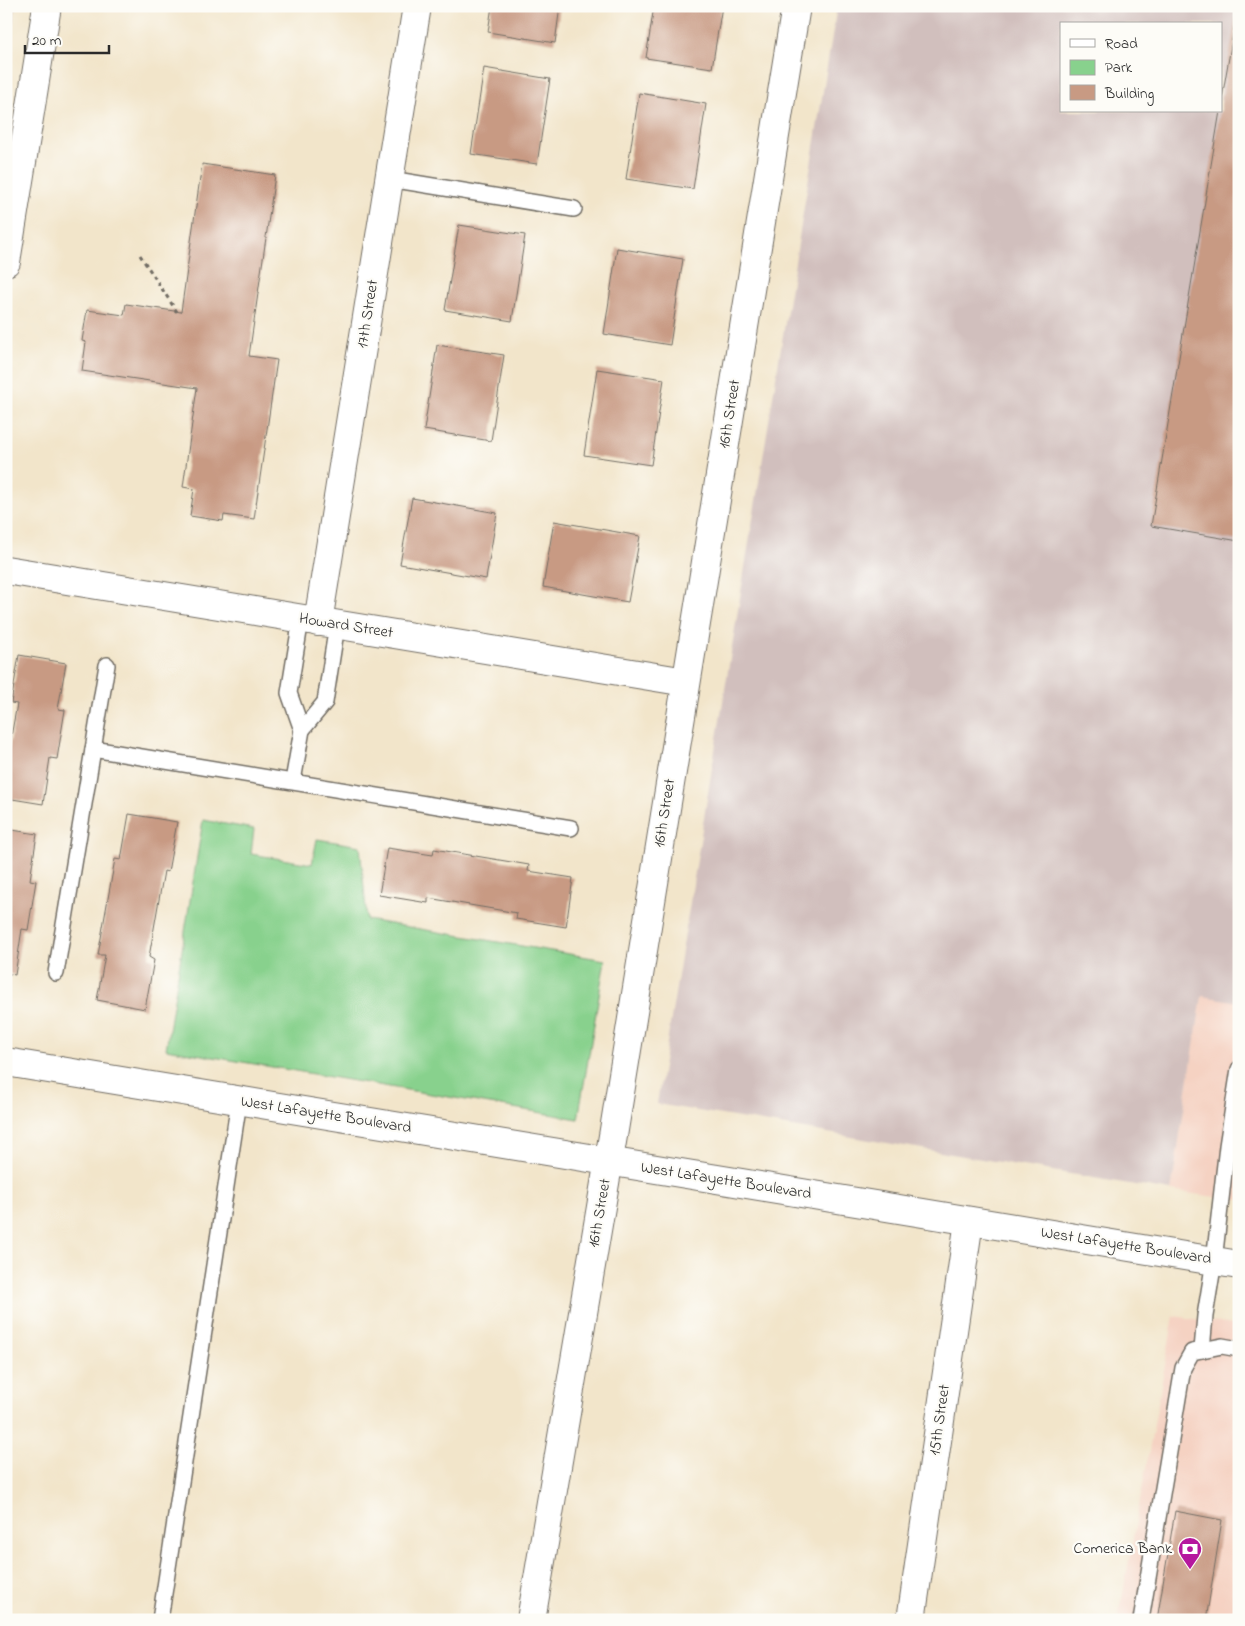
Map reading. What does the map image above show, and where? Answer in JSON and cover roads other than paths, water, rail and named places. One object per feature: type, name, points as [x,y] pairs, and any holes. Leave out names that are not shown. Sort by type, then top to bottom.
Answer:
[{"type":"street","points":[[6,262],[48,6]]},
{"type":"street","name":"17th Street","points":[[319,622],[417,6]]},
{"type":"street","name":"16th Street","points":[[531,1620],[609,1162],[796,6]]},
{"type":"street","name":"Howard Street","points":[[6,570],[686,682]]},
{"type":"street","name":"West Lafayette Boulevard","points":[[6,1062],[1226,1263]]},
{"type":"street","name":"15th Street","points":[[911,1620],[969,1220]]},
{"type":"lane","points":[[390,179],[574,209]]},
{"type":"lane","points":[[302,730],[325,702],[319,622]]},
{"type":"lane","points":[[293,782],[302,730],[289,693],[319,622]]},
{"type":"lane","points":[[56,973],[108,665]]},
{"type":"lane","points":[[93,749],[571,828]]},
{"type":"lane","points":[[1202,1350],[1205,1316],[1226,1263],[1227,1146],[1239,1069]]},
{"type":"lane","points":[[160,1620],[240,1101]]},
{"type":"lane","points":[[1141,1620],[1183,1368],[1192,1352],[1222,1346],[1239,1349]]},
{"type":"place","name":"Comerica Bank","points":[[1190,1570]]}]
